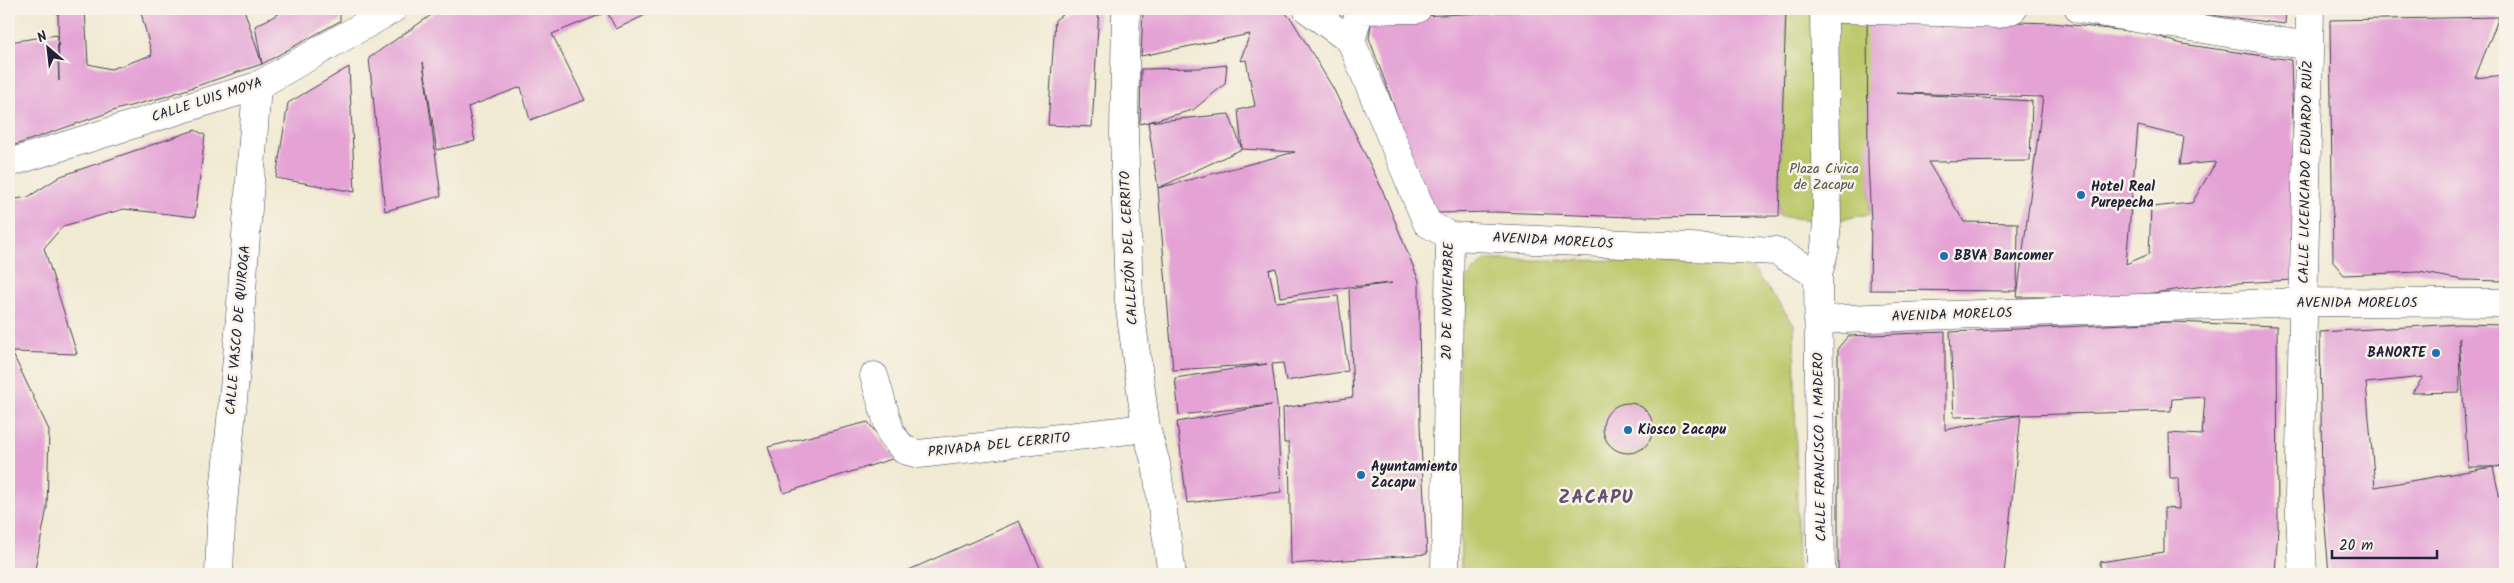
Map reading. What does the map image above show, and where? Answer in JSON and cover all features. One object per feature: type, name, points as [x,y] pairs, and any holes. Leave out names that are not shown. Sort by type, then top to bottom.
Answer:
[{"type":"street","name":"CALLE LUIS MOYA","points":[[9,163],[257,86],[392,9]]},
{"type":"street","name":"CALLEJÓN DEL CERRITO","points":[[1126,9],[1124,132],[1129,301],[1146,428],[1156,464],[1172,574]]},
{"type":"street","points":[[1307,9],[1351,41],[1360,9],[1417,9]]},
{"type":"street","points":[[1818,320],[1818,275],[1825,248],[1827,222],[1824,9]]},
{"type":"street","points":[[1841,9],[1999,14],[2012,9]]},
{"type":"street","points":[[2079,9],[2309,46]]},
{"type":"street","name":"CALLE LICENCIADO EDUARDO RUÍZ","points":[[2304,574],[2299,495],[2310,9]]},
{"type":"street","name":"20 DE NOVIEMBRE","points":[[1351,41],[1427,223],[1450,236],[1444,568]]},
{"type":"street","name":"CALLE VASCO DE QUIROGA","points":[[219,574],[221,524],[237,358],[257,86]]},
{"type":"street","name":"AVENIDA MORELOS","points":[[1450,236],[1776,251],[1818,275]]},
{"type":"street","name":"AVENIDA MORELOS","points":[[1818,320],[2303,302],[2505,303]]},
{"type":"street","name":"CALLE FRANCISCO I. MADERO","points":[[1818,320],[1821,574]]},
{"type":"street","name":"PRIVADA DEL CERRITO","points":[[874,376],[891,434],[904,450],[919,454],[1146,428]]},
{"type":"green space","name":"Plaza Civica de Zacapu","points":[[1786,9],[2013,9],[1868,93],[1870,214],[1827,222],[1779,216]]},
{"type":"green space","points":[[1485,260],[1747,261],[1794,324],[1798,574],[1461,574],[1458,287]]},
{"type":"building","points":[[58,9],[85,9],[88,64],[111,69],[152,55],[140,9],[244,9],[262,64],[164,97],[119,109],[9,147],[9,42],[57,35],[59,81]]},
{"type":"building","points":[[288,9],[340,9],[340,21],[262,64],[255,26]]},
{"type":"building","points":[[440,9],[658,9],[616,29],[607,12],[552,34],[585,100],[530,120],[521,87],[468,107],[475,141],[437,150],[423,62],[441,196],[385,211],[369,58]]},
{"type":"building","points":[[1070,9],[1099,9],[1092,127],[1048,125],[1055,20]]},
{"type":"building","points":[[1143,9],[1282,9],[1292,20],[1333,88],[1382,189],[1419,281],[1420,426],[1427,554],[1291,564],[1289,443],[1284,443],[1283,408],[1353,397],[1349,289],[1392,283],[1280,297],[1276,268],[1269,270],[1276,302],[1338,296],[1348,371],[1286,381],[1283,363],[1272,364],[1277,404],[1281,492],[1187,503],[1177,422],[1272,405],[1179,415],[1175,378],[1267,364],[1173,370],[1158,188],[1295,152],[1242,149],[1238,110],[1255,106],[1246,60],[1240,61],[1250,34],[1141,56]]},
{"type":"building","points":[[1578,9],[1786,9],[1779,216],[1631,217],[1496,212],[1433,213],[1369,38],[1372,18]]},
{"type":"building","points":[[2178,9],[2286,9],[2285,24],[2194,13]]},
{"type":"building","points":[[2499,17],[2475,78],[2505,75],[2505,281],[2463,280],[2419,272],[2344,275],[2333,262],[2330,20]]},
{"type":"building","points":[[1867,18],[2053,23],[2147,33],[2182,44],[2291,60],[2294,156],[2293,280],[2219,284],[2123,297],[2017,297],[2043,97],[1896,93],[2032,101],[2030,161],[1928,162],[1964,222],[2018,223],[2017,291],[1870,290],[1871,221],[1868,163]],"holes":[[[2138,126],[2184,137],[2180,165],[2216,162],[2192,203],[2151,207],[2149,254],[2126,264]]]},
{"type":"building","points":[[1227,65],[1225,84],[1193,110],[1140,124],[1141,69],[1199,68]]},
{"type":"building","points":[[349,67],[355,192],[276,178],[288,103]]},
{"type":"building","points":[[1229,114],[1242,149],[1158,188],[1148,122]]},
{"type":"building","points":[[195,130],[205,135],[195,217],[124,209],[63,226],[44,248],[77,354],[12,352],[49,430],[47,508],[34,574],[9,574],[9,200],[28,197],[61,176]]},
{"type":"building","points":[[2172,322],[2277,326],[2278,528],[2275,574],[2101,574],[2100,562],[2164,552],[2164,508],[2179,509],[2178,478],[2170,478],[2169,433],[2202,435],[2205,397],[2172,399],[2171,411],[1954,417],[1950,332]]},
{"type":"building","points":[[2459,324],[2505,325],[2505,466],[2493,467],[2505,521],[2505,574],[2329,574],[2322,490],[2320,332]],"holes":[[[2459,338],[2468,467],[2493,467],[2375,487],[2366,383],[2423,377],[2412,393],[2460,392]]]},
{"type":"building","points":[[1945,332],[1945,430],[2021,415],[2004,574],[1838,574],[1838,348],[1848,336]]},
{"type":"building","name":"Kiosco Zacapu","points":[[1623,403],[1633,403],[1646,410],[1653,423],[1653,433],[1646,446],[1633,453],[1623,453],[1614,449],[1607,442],[1603,433],[1603,423],[1607,414],[1614,407]]},
{"type":"building","points":[[868,422],[895,458],[784,493],[768,447]]},
{"type":"building","points":[[1019,521],[1043,574],[900,574]]},
{"type":"place","name":"Hotel Real Purepecha","points":[[2081,195]]},
{"type":"place","name":"BBVA Bancomer","points":[[1944,256]]},
{"type":"place","name":"BANORTE","points":[[2436,353]]},
{"type":"place","name":"Kiosco Zacapu","points":[[1628,430]]},
{"type":"place","name":"Ayuntamiento Zacapu","points":[[1361,475]]},
{"type":"district","name":"ZACAPU","points":[[1596,498]]}]
